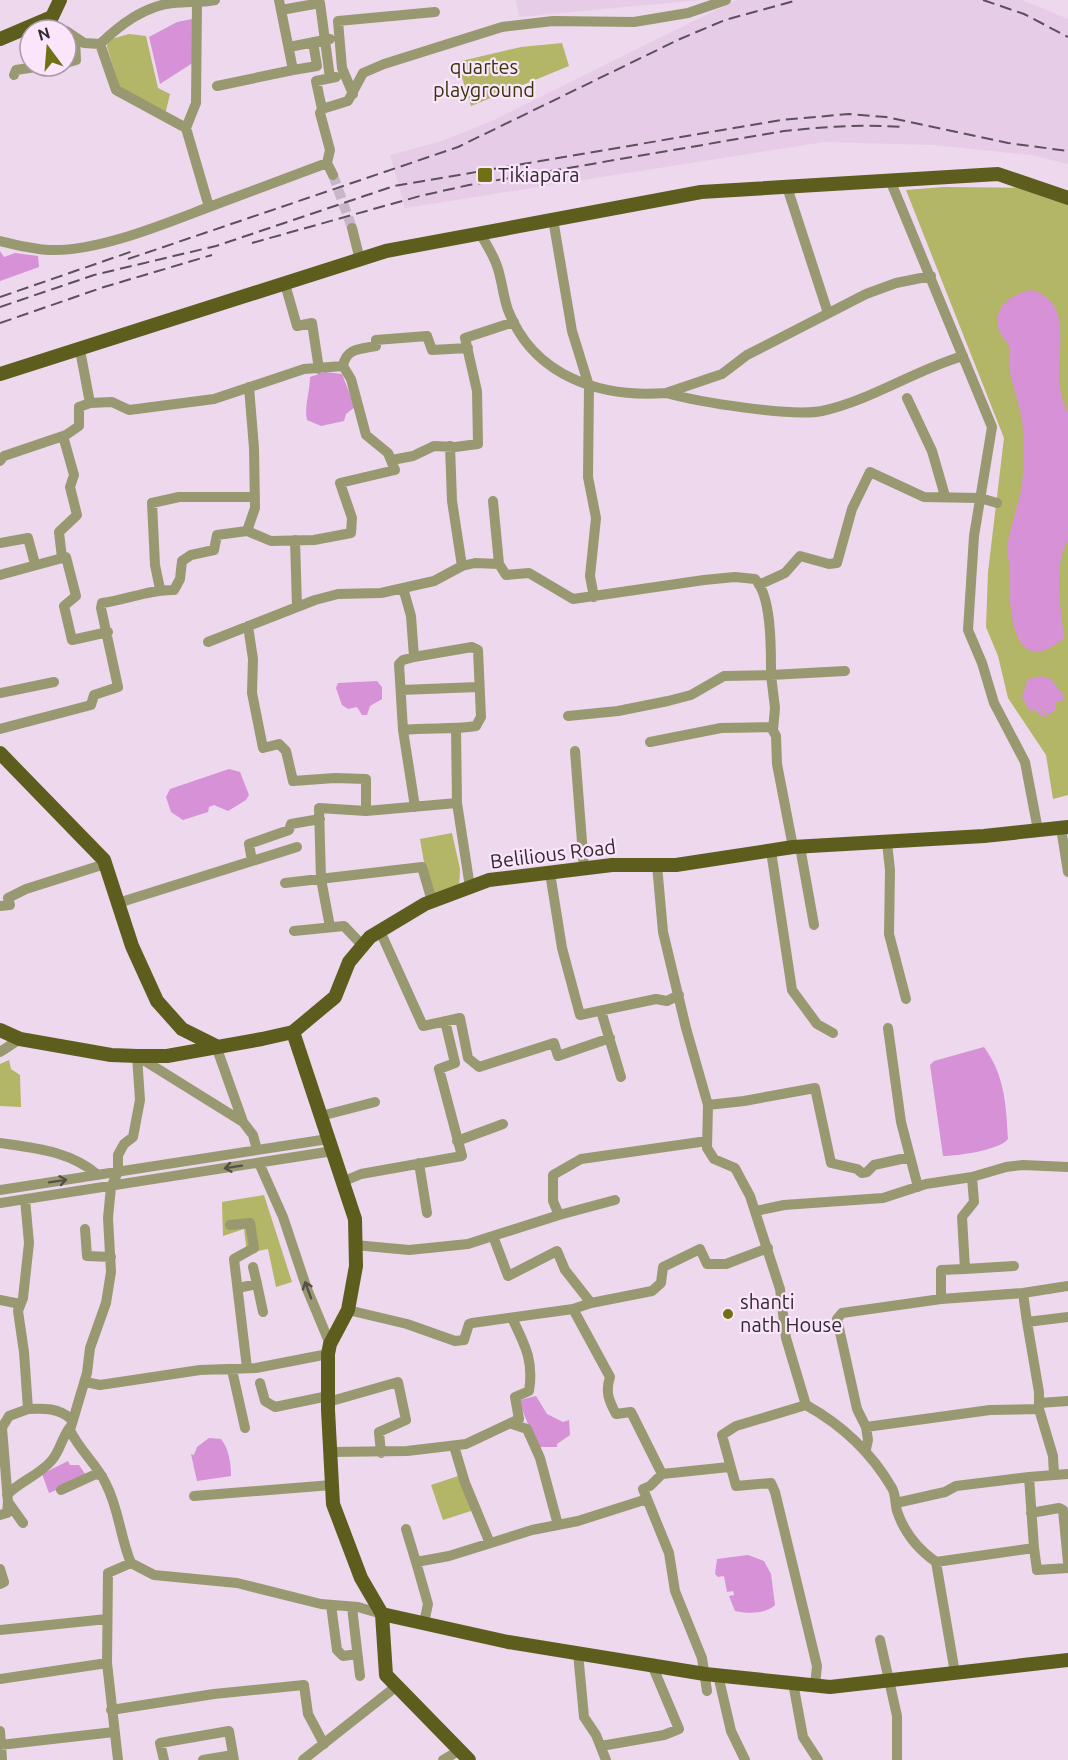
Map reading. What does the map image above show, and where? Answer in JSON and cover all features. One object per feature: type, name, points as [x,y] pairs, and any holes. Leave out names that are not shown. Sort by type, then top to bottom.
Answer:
[{"type":"main road","points":[[0,39],[52,17],[60,0]]},
{"type":"main road","points":[[0,374],[386,251],[701,192],[998,174],[1068,198]]},
{"type":"main road","points":[[0,753],[105,864],[142,974],[157,1001],[182,1029],[216,1046]]},
{"type":"main road","name":"Belilious Road","points":[[0,1029],[20,1039],[111,1055],[167,1056],[293,1032],[335,997],[349,962],[362,945],[380,931],[432,901],[489,880],[612,865],[676,865],[797,847],[887,843],[1064,827]]},
{"type":"main road","points":[[293,1032],[355,1219],[356,1266],[348,1310],[329,1349],[328,1399],[333,1504],[361,1578],[382,1614],[386,1675],[464,1755]]},
{"type":"main road","points":[[382,1614],[578,1653],[711,1675],[830,1687],[1068,1660]]},
{"type":"street","points":[[78,39],[84,43],[100,44],[116,28],[147,10],[172,3],[215,0]]},
{"type":"street","points":[[322,109],[348,101],[363,73],[384,64],[502,27],[554,21],[634,22],[688,12],[726,0]]},
{"type":"street","points":[[190,2],[196,103],[186,128],[209,207]]},
{"type":"street","points":[[293,70],[280,5],[320,3],[330,78]]},
{"type":"street","points":[[353,94],[345,75],[338,21],[435,12]]},
{"type":"street","points":[[289,46],[339,37]]},
{"type":"street","points":[[217,86],[317,66],[313,42]]},
{"type":"street","points":[[100,44],[116,90],[186,128]]},
{"type":"street","points":[[14,75],[18,70]]},
{"type":"street","points":[[333,175],[327,163],[330,150],[321,122],[322,109],[316,81],[345,75]]},
{"type":"street","points":[[0,241],[33,248],[68,249],[128,236],[327,163]]},
{"type":"street","points":[[890,180],[992,427],[974,536],[968,630],[982,663],[994,703],[1025,762],[1038,830]]},
{"type":"street","points":[[787,187],[828,313]]},
{"type":"street","points":[[553,219],[572,331],[589,386],[588,477],[596,518],[590,576],[594,597]]},
{"type":"street","points":[[352,228],[360,260]]},
{"type":"street","points":[[480,233],[497,264],[508,309],[530,346],[548,363],[572,380],[589,386],[638,395],[666,393],[726,404],[820,411],[861,399],[937,364],[963,356]]},
{"type":"street","points":[[666,393],[722,374],[747,355],[866,294],[896,283],[931,276]]},
{"type":"street","points":[[285,284],[297,326],[312,323],[319,369]]},
{"type":"street","points":[[392,460],[413,456],[434,446],[478,444],[477,391],[465,338],[514,322]]},
{"type":"street","points":[[0,729],[75,711],[91,705],[94,695],[118,687],[101,608],[102,603],[125,600],[160,589],[174,590],[180,579],[182,561],[191,555],[214,550],[217,535],[247,531],[271,542],[314,540],[351,533],[352,518],[340,483],[395,470],[388,453],[366,435],[351,379],[343,366],[344,357],[350,351],[376,346],[376,340],[427,336],[432,350],[468,348]]},
{"type":"street","points":[[80,350],[90,403]]},
{"type":"street","points":[[0,461],[4,456],[63,436],[79,426],[79,407],[90,403],[112,402],[129,410],[221,398],[304,369],[343,366]]},
{"type":"street","points":[[247,531],[255,508],[254,448],[249,387]]},
{"type":"street","points":[[907,398],[932,451],[945,496]]},
{"type":"street","points":[[62,558],[59,532],[77,515],[70,488],[74,475],[63,436]]},
{"type":"street","points":[[450,446],[452,501],[462,566]]},
{"type":"street","points":[[759,585],[784,573],[800,556],[829,564],[837,563],[841,559],[852,509],[870,472],[924,497],[980,498],[997,502]]},
{"type":"street","points":[[160,589],[155,565],[152,503],[179,497],[255,497]]},
{"type":"street","points":[[493,501],[499,564],[506,575],[529,573],[573,599],[735,577],[755,579],[759,585],[770,634],[775,708],[773,730]]},
{"type":"street","points":[[0,543],[28,538],[35,564]]},
{"type":"street","points":[[295,540],[297,607]]},
{"type":"street","points":[[0,575],[66,557],[76,596],[64,606],[72,640],[108,632]]},
{"type":"street","points":[[208,642],[297,607],[338,594],[381,594],[434,580],[462,566],[499,564]]},
{"type":"street","points":[[403,588],[411,616],[414,657]]},
{"type":"street","points":[[248,626],[253,659],[252,693],[263,748],[279,744],[286,751],[293,781],[334,778],[366,779],[366,811]]},
{"type":"street","points":[[403,730],[427,727],[456,729],[476,726],[481,717],[477,647],[414,657],[403,660],[399,664],[403,730],[415,807]]},
{"type":"street","points":[[568,716],[618,711],[668,701],[692,694],[724,676],[845,671]]},
{"type":"street","points":[[0,693],[54,682]]},
{"type":"street","points":[[401,690],[478,687]]},
{"type":"street","points":[[650,742],[720,728],[771,727],[776,736],[777,764],[786,819],[797,847],[814,925]]},
{"type":"street","points":[[456,729],[457,803],[470,887]]},
{"type":"street","points":[[575,751],[584,868]]},
{"type":"street","points":[[330,927],[321,879],[319,808],[366,811],[457,803]]},
{"type":"street","points":[[252,861],[249,844],[289,830],[291,824],[320,819]]},
{"type":"street","points":[[1064,827],[1068,872]]},
{"type":"street","points":[[887,843],[890,870],[889,934],[906,999]]},
{"type":"street","points":[[118,903],[297,848]]},
{"type":"street","points":[[771,851],[792,990],[817,1024],[833,1033]]},
{"type":"street","points":[[0,906],[10,905],[8,898],[26,889],[105,864]]},
{"type":"street","points":[[657,865],[663,932],[708,1105],[707,1148],[714,1159],[735,1167],[756,1211],[780,1289],[786,1338],[806,1406]]},
{"type":"street","points":[[285,884],[422,867],[432,901]]},
{"type":"street","points":[[550,873],[562,948],[580,1015],[656,999],[667,1001],[679,995]]},
{"type":"street","points":[[294,931],[344,926],[362,945]]},
{"type":"street","points":[[380,931],[423,1026],[460,1018],[468,1058],[478,1067],[554,1043],[558,1056],[610,1038]]},
{"type":"street","points":[[601,1011],[621,1077]]},
{"type":"street","points":[[342,1182],[361,1174],[462,1156],[439,1069],[456,1063],[445,1021]]},
{"type":"street","points":[[888,1028],[899,1112],[918,1187]]},
{"type":"street","points":[[0,1052],[20,1039]]},
{"type":"street","points":[[216,1046],[243,1122],[253,1135],[257,1150]]},
{"type":"street","points":[[137,1056],[243,1122]]},
{"type":"street","points":[[8,1499],[15,1486],[53,1459],[71,1423],[85,1382],[90,1347],[106,1303],[111,1257],[108,1218],[111,1187],[118,1172],[118,1155],[124,1144],[133,1137],[140,1100],[137,1056]]},
{"type":"street","points":[[708,1105],[814,1088],[831,1162],[857,1168],[861,1173],[867,1172],[874,1165],[910,1157]]},
{"type":"street","points":[[321,1116],[375,1102]]},
{"type":"street","points":[[457,1142],[502,1124]]},
{"type":"street","points":[[559,1215],[553,1201],[553,1175],[580,1159],[707,1141]]},
{"type":"street","points":[[0,1143],[62,1154],[84,1163],[98,1175]]},
{"type":"street","points":[[0,1190],[257,1150],[330,1145]]},
{"type":"street","points":[[0,1203],[259,1163],[330,1145]]},
{"type":"street","points":[[85,1382],[100,1384],[200,1370],[247,1368],[329,1349],[283,1217],[259,1163]]},
{"type":"street","points":[[419,1163],[427,1213]]},
{"type":"street","points":[[756,1211],[784,1205],[883,1198],[918,1187],[972,1178],[1023,1165],[1068,1167]]},
{"type":"street","points":[[965,1269],[962,1216],[974,1202],[972,1178]]},
{"type":"street","points":[[25,1199],[29,1243],[18,1311],[28,1408]]},
{"type":"street","points":[[355,1245],[409,1250],[468,1244],[615,1200]]},
{"type":"street","points":[[230,1225],[248,1222],[252,1225],[254,1250],[234,1259],[247,1368]]},
{"type":"street","points":[[86,1229],[87,1256],[111,1257]]},
{"type":"street","points":[[493,1236],[508,1276],[557,1251],[565,1270],[591,1302]]},
{"type":"street","points":[[348,1310],[407,1324],[455,1341],[464,1340],[469,1324],[573,1309],[591,1302],[652,1291],[660,1283],[663,1267],[700,1249],[707,1264],[726,1264],[768,1248]]},
{"type":"street","points":[[941,1299],[941,1270],[1014,1266]]},
{"type":"street","points":[[253,1267],[263,1312]]},
{"type":"street","points":[[238,1288],[257,1284]]},
{"type":"street","points":[[866,1449],[868,1440],[866,1427],[857,1409],[839,1333],[838,1316],[941,1299],[1023,1293],[1068,1286]]},
{"type":"street","points":[[1023,1293],[1039,1406],[1053,1456],[1054,1475]]},
{"type":"street","points":[[0,1300],[20,1304]]},
{"type":"street","points":[[573,1309],[610,1377],[606,1388],[616,1414],[631,1412],[662,1474]]},
{"type":"street","points":[[1027,1322],[1068,1317]]},
{"type":"street","points":[[330,1452],[381,1453],[466,1444],[519,1419],[515,1397],[529,1391],[532,1371],[527,1350],[512,1318]]},
{"type":"street","points":[[232,1370],[245,1428]]},
{"type":"street","points":[[261,1383],[265,1401],[275,1407],[328,1399],[398,1382],[406,1420],[379,1432],[381,1453]]},
{"type":"street","points":[[866,1427],[1068,1401]]},
{"type":"street","points":[[815,1685],[817,1666],[775,1492],[771,1483],[736,1486],[722,1435],[736,1426],[806,1406],[821,1414],[866,1449],[893,1490],[898,1513],[914,1544],[936,1562],[955,1673]]},
{"type":"street","points":[[0,1408],[15,1414]]},
{"type":"street","points":[[0,1515],[7,1513],[8,1499],[1,1430],[9,1416],[28,1408],[46,1408],[64,1412],[71,1423],[75,1440],[102,1476],[110,1492],[121,1539],[131,1563],[154,1575],[237,1583],[331,1605],[352,1606],[382,1614]]},
{"type":"street","points":[[512,1424],[527,1428],[540,1458],[558,1525]]},
{"type":"street","points":[[454,1446],[465,1483],[489,1541]]},
{"type":"street","points":[[729,1467],[662,1474],[650,1486],[643,1489],[669,1553],[675,1591],[711,1675],[731,1731],[746,1760]]},
{"type":"street","points":[[61,1490],[96,1474],[102,1476]]},
{"type":"street","points":[[896,1503],[945,1492],[956,1486],[1068,1474]]},
{"type":"street","points":[[1029,1477],[1037,1570],[1068,1568]]},
{"type":"street","points":[[194,1496],[332,1485]]},
{"type":"street","points":[[8,1499],[23,1523]]},
{"type":"street","points":[[416,1562],[448,1556],[489,1541],[558,1525],[647,1499]]},
{"type":"street","points":[[1031,1513],[1059,1508],[1063,1510],[1068,1563]]},
{"type":"street","points":[[406,1529],[428,1604],[424,1623]]},
{"type":"street","points":[[936,1562],[1034,1548]]},
{"type":"street","points":[[118,1760],[107,1663],[108,1573],[131,1563]]},
{"type":"street","points":[[0,1569],[4,1582],[0,1584]]},
{"type":"street","points":[[331,1605],[339,1653],[343,1656],[357,1654]]},
{"type":"street","points":[[352,1606],[360,1676]]},
{"type":"street","points":[[0,1630],[106,1618]]},
{"type":"street","points":[[880,1640],[891,1680],[897,1716],[897,1760]]},
{"type":"street","points":[[578,1653],[584,1717],[601,1746],[606,1760]]},
{"type":"street","points":[[0,1679],[107,1663]]},
{"type":"street","points":[[601,1746],[664,1735],[679,1729],[652,1665]]},
{"type":"street","points":[[707,1691],[711,1675]]},
{"type":"street","points":[[793,1683],[803,1737],[818,1760]]},
{"type":"street","points":[[111,1710],[214,1694],[304,1685],[308,1714],[324,1744]]},
{"type":"street","points":[[303,1760],[398,1685]]},
{"type":"street","points":[[0,1731],[2,1760]]},
{"type":"street","points":[[164,1760],[160,1743],[229,1731],[234,1757],[203,1760]]},
{"type":"street","points":[[1,1745],[114,1732]]},
{"type":"street","points":[[443,1760],[464,1755]]},
{"type":"shaded area","points":[[516,0],[700,0],[519,17]]},
{"type":"shaded area","points":[[736,0],[1022,0],[1068,19],[1068,164],[1031,155],[933,145],[824,142],[405,208],[390,155],[442,141],[492,121]]},
{"type":"shaded area","points":[[197,18],[198,62],[160,84],[149,37],[177,22]]},
{"type":"shaded area","points":[[0,251],[4,257],[15,253],[38,256],[39,267],[0,281]]},
{"type":"shaded area","points":[[1032,290],[1044,295],[1052,303],[1059,321],[1059,383],[1068,413],[1068,541],[1063,550],[1059,574],[1064,638],[1046,650],[1032,651],[1022,644],[1016,631],[1010,596],[1007,550],[1022,484],[1023,429],[1009,367],[1009,346],[1000,333],[998,317],[1004,304],[1010,299]]},
{"type":"shaded area","points":[[325,372],[342,374],[355,407],[346,414],[344,421],[321,426],[307,420],[306,410],[310,377]]},
{"type":"shaded area","points":[[1042,676],[1043,678],[1049,677],[1064,696],[1062,702],[1056,702],[1056,709],[1048,715],[1036,702],[1047,717],[1041,716],[1033,708],[1031,713],[1022,697],[1028,679]]},
{"type":"shaded area","points":[[377,681],[382,687],[382,699],[370,706],[367,715],[362,715],[357,707],[348,709],[342,705],[336,688],[338,683]]},
{"type":"shaded area","points":[[229,769],[240,772],[249,795],[246,800],[228,811],[214,805],[209,807],[208,812],[183,820],[171,812],[166,797],[170,789]]},
{"type":"shaded area","points":[[984,1047],[996,1069],[1003,1091],[1008,1139],[988,1149],[968,1154],[943,1156],[930,1065],[934,1061]]},
{"type":"shaded area","points":[[536,1396],[547,1414],[563,1422],[569,1420],[570,1435],[557,1444],[557,1447],[537,1447],[520,1404],[520,1400]]},
{"type":"shaded area","points":[[209,1438],[221,1439],[224,1443],[229,1456],[231,1476],[197,1481],[191,1454],[194,1455],[197,1447]]},
{"type":"shaded area","points":[[68,1461],[70,1465],[79,1465],[87,1477],[49,1493],[42,1474]]},
{"type":"shaded area","points":[[748,1555],[764,1561],[771,1574],[775,1605],[762,1612],[735,1611],[729,1596],[734,1595],[733,1591],[727,1592],[724,1576],[718,1577],[715,1574],[717,1559]]},
{"type":"green space","points":[[129,34],[146,36],[158,88],[170,94],[165,115],[122,94],[107,47],[108,40]]},
{"type":"green space","name":"quartes playground","points":[[562,43],[569,66],[471,106],[457,62],[521,47]]},
{"type":"green space","points":[[944,187],[1042,188],[1068,198],[1068,795],[1053,799],[1046,755],[1008,698],[998,656],[986,627],[988,572],[1004,438],[906,190]]},
{"type":"green space","points":[[452,833],[460,869],[459,889],[430,897],[420,839]]},
{"type":"green space","points":[[9,1060],[11,1069],[20,1075],[21,1107],[0,1106],[0,1064]]},
{"type":"green space","points":[[264,1195],[292,1282],[276,1287],[268,1249],[247,1253],[244,1229],[223,1236],[222,1202]]},
{"type":"green space","points":[[461,1475],[474,1510],[443,1520],[431,1485]]},
{"type":"tunnel","points":[[333,175],[352,228]]},
{"type":"railway","points":[[128,259],[458,147],[680,39],[725,20],[798,0]]},
{"type":"railway","points":[[983,0],[1024,14],[1068,37]]},
{"type":"railway","points":[[0,307],[94,275],[216,246],[394,186],[781,120],[849,114],[886,117],[1008,143],[1068,151]]},
{"type":"railway","points":[[252,243],[420,196],[469,185],[784,131],[843,126],[903,127]]},
{"type":"railway","points":[[0,297],[136,250]]},
{"type":"railway","points":[[0,323],[104,287],[212,255]]},
{"type":"place","name":"Tikiapara","points":[[485,175]]},
{"type":"place","name":"shanti nath House","points":[[728,1314]]}]
